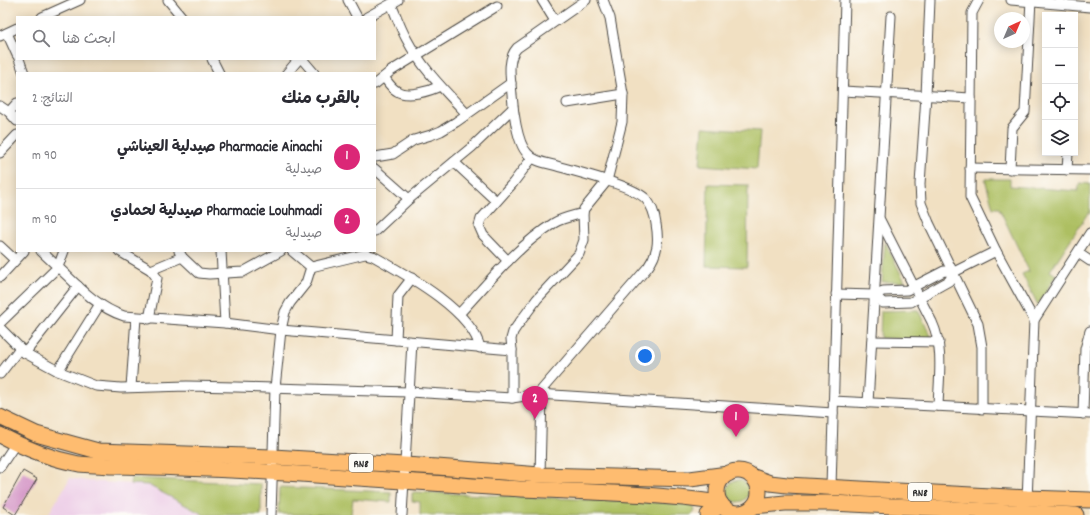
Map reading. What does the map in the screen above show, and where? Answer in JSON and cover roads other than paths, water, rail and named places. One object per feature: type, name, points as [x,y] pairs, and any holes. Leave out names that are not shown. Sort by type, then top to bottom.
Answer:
[{"type":"main road","name":"RN8","points":[[0,416],[36,434],[98,451],[273,457],[540,475],[690,479],[740,472],[770,483],[830,487],[1027,506],[1076,515]]},
{"type":"main road","name":"RN8","points":[[0,435],[16,443],[60,459],[80,464],[322,475],[378,480],[689,498],[720,503],[728,511],[743,512],[785,503],[1027,506],[1090,500]]},
{"type":"main road","points":[[377,464],[378,480]]},
{"type":"main road","points":[[708,515],[720,503],[717,490],[719,483],[728,474]]},
{"type":"main road","points":[[743,512],[758,500],[758,487],[752,476]]},
{"type":"main road","points":[[689,498],[690,479]]},
{"type":"main road","points":[[785,503],[787,485]]},
{"type":"street","points":[[168,0],[181,16]]},
{"type":"street","points":[[348,0],[356,16]]},
{"type":"street","points":[[542,0],[555,22]]},
{"type":"street","points":[[540,475],[540,395],[648,267],[656,254],[659,240],[656,219],[649,204],[640,194],[607,181],[532,158],[524,150],[520,140],[513,108],[510,64],[511,58],[514,52],[555,22],[576,3],[586,0]]},
{"type":"street","points":[[512,398],[511,339],[513,332],[537,299],[579,254],[584,244],[584,209],[607,181],[622,122],[623,94],[610,18],[602,0]]},
{"type":"street","points":[[830,487],[845,0]]},
{"type":"street","points":[[930,0],[926,96],[920,184],[921,204],[976,318],[981,335],[983,368],[982,408]]},
{"type":"street","points":[[979,0],[972,13],[970,197],[996,251],[1034,320]]},
{"type":"street","points":[[1011,0],[1071,3],[1090,7]]},
{"type":"street","points":[[44,16],[77,1]]},
{"type":"street","points":[[1010,169],[1012,128],[1025,112],[1031,1]]},
{"type":"street","points":[[369,16],[395,2],[405,37],[423,66],[467,114]]},
{"type":"street","points":[[376,83],[391,70],[497,6]]},
{"type":"street","points":[[868,403],[891,16]]},
{"type":"street","points":[[16,28],[2,35],[16,54]]},
{"type":"street","points":[[19,60],[24,72]]},
{"type":"street","points":[[212,60],[218,72]]},
{"type":"street","points":[[288,72],[300,60]]},
{"type":"street","points":[[302,60],[313,72]]},
{"type":"street","points":[[384,77],[394,89],[403,93],[422,93],[440,86]]},
{"type":"street","points":[[376,157],[393,154],[414,140],[431,136],[441,131],[511,83]]},
{"type":"street","points":[[843,91],[971,98]]},
{"type":"street","points":[[567,103],[623,94]]},
{"type":"street","points":[[9,112],[16,104]]},
{"type":"street","points":[[0,106],[9,112],[16,120]]},
{"type":"street","points":[[376,230],[409,199],[472,148],[513,108]]},
{"type":"street","points":[[0,153],[16,136]]},
{"type":"street","points":[[1067,170],[1068,156]]},
{"type":"street","points":[[508,261],[483,235],[479,226],[481,219],[513,183],[532,158]]},
{"type":"street","points":[[454,162],[496,201]]},
{"type":"street","points":[[970,168],[1090,170]]},
{"type":"street","points":[[376,170],[409,199]]},
{"type":"street","points":[[459,314],[508,261],[534,238],[554,223],[583,213]]},
{"type":"street","points":[[879,219],[936,329],[939,342],[938,406]]},
{"type":"street","points":[[1027,506],[1034,320],[1090,233]]},
{"type":"street","points":[[0,246],[15,260]]},
{"type":"street","points":[[836,294],[875,295],[884,291],[907,290],[944,271],[954,272],[996,251]]},
{"type":"street","points":[[0,277],[23,252]]},
{"type":"street","points":[[42,252],[78,286],[100,304],[113,313],[124,316],[225,323],[281,330],[512,350]]},
{"type":"street","points":[[0,323],[58,267],[64,252]]},
{"type":"street","points":[[120,252],[151,270],[157,278],[150,319]]},
{"type":"street","points":[[221,252],[225,323]]},
{"type":"street","points":[[151,270],[180,254],[199,273],[222,274],[243,272],[279,252]]},
{"type":"street","points":[[293,252],[311,267]]},
{"type":"street","points":[[346,259],[353,252]]},
{"type":"street","points":[[1078,252],[1090,261]]},
{"type":"street","points":[[311,267],[364,254],[373,256],[419,282],[459,314],[478,339],[480,348]]},
{"type":"street","points":[[271,515],[275,388],[281,330],[285,312],[290,303],[306,283],[311,267]]},
{"type":"street","points":[[875,295],[883,303],[911,302],[949,281],[954,272]]},
{"type":"street","points":[[396,340],[398,296],[412,278]]},
{"type":"street","points":[[0,374],[23,350],[78,286]]},
{"type":"street","points":[[58,371],[100,304]]},
{"type":"street","points":[[131,388],[136,318]]},
{"type":"street","points":[[0,328],[23,350],[58,371],[96,386],[131,388],[187,386],[275,388],[409,392],[512,398],[540,395],[833,413]]},
{"type":"street","points":[[833,401],[1086,414],[1085,348],[1090,330]]},
{"type":"street","points":[[872,341],[939,342]]},
{"type":"street","points":[[402,515],[412,342]]},
{"type":"street","points":[[0,467],[16,443]]},
{"type":"place","name":"Pharmacie Louhmadi صيدلية لحمادي","points":[[535,419]]},
{"type":"place","name":"Pharmacie Ainachi صيدلية العيناشي","points":[[736,437]]}]
